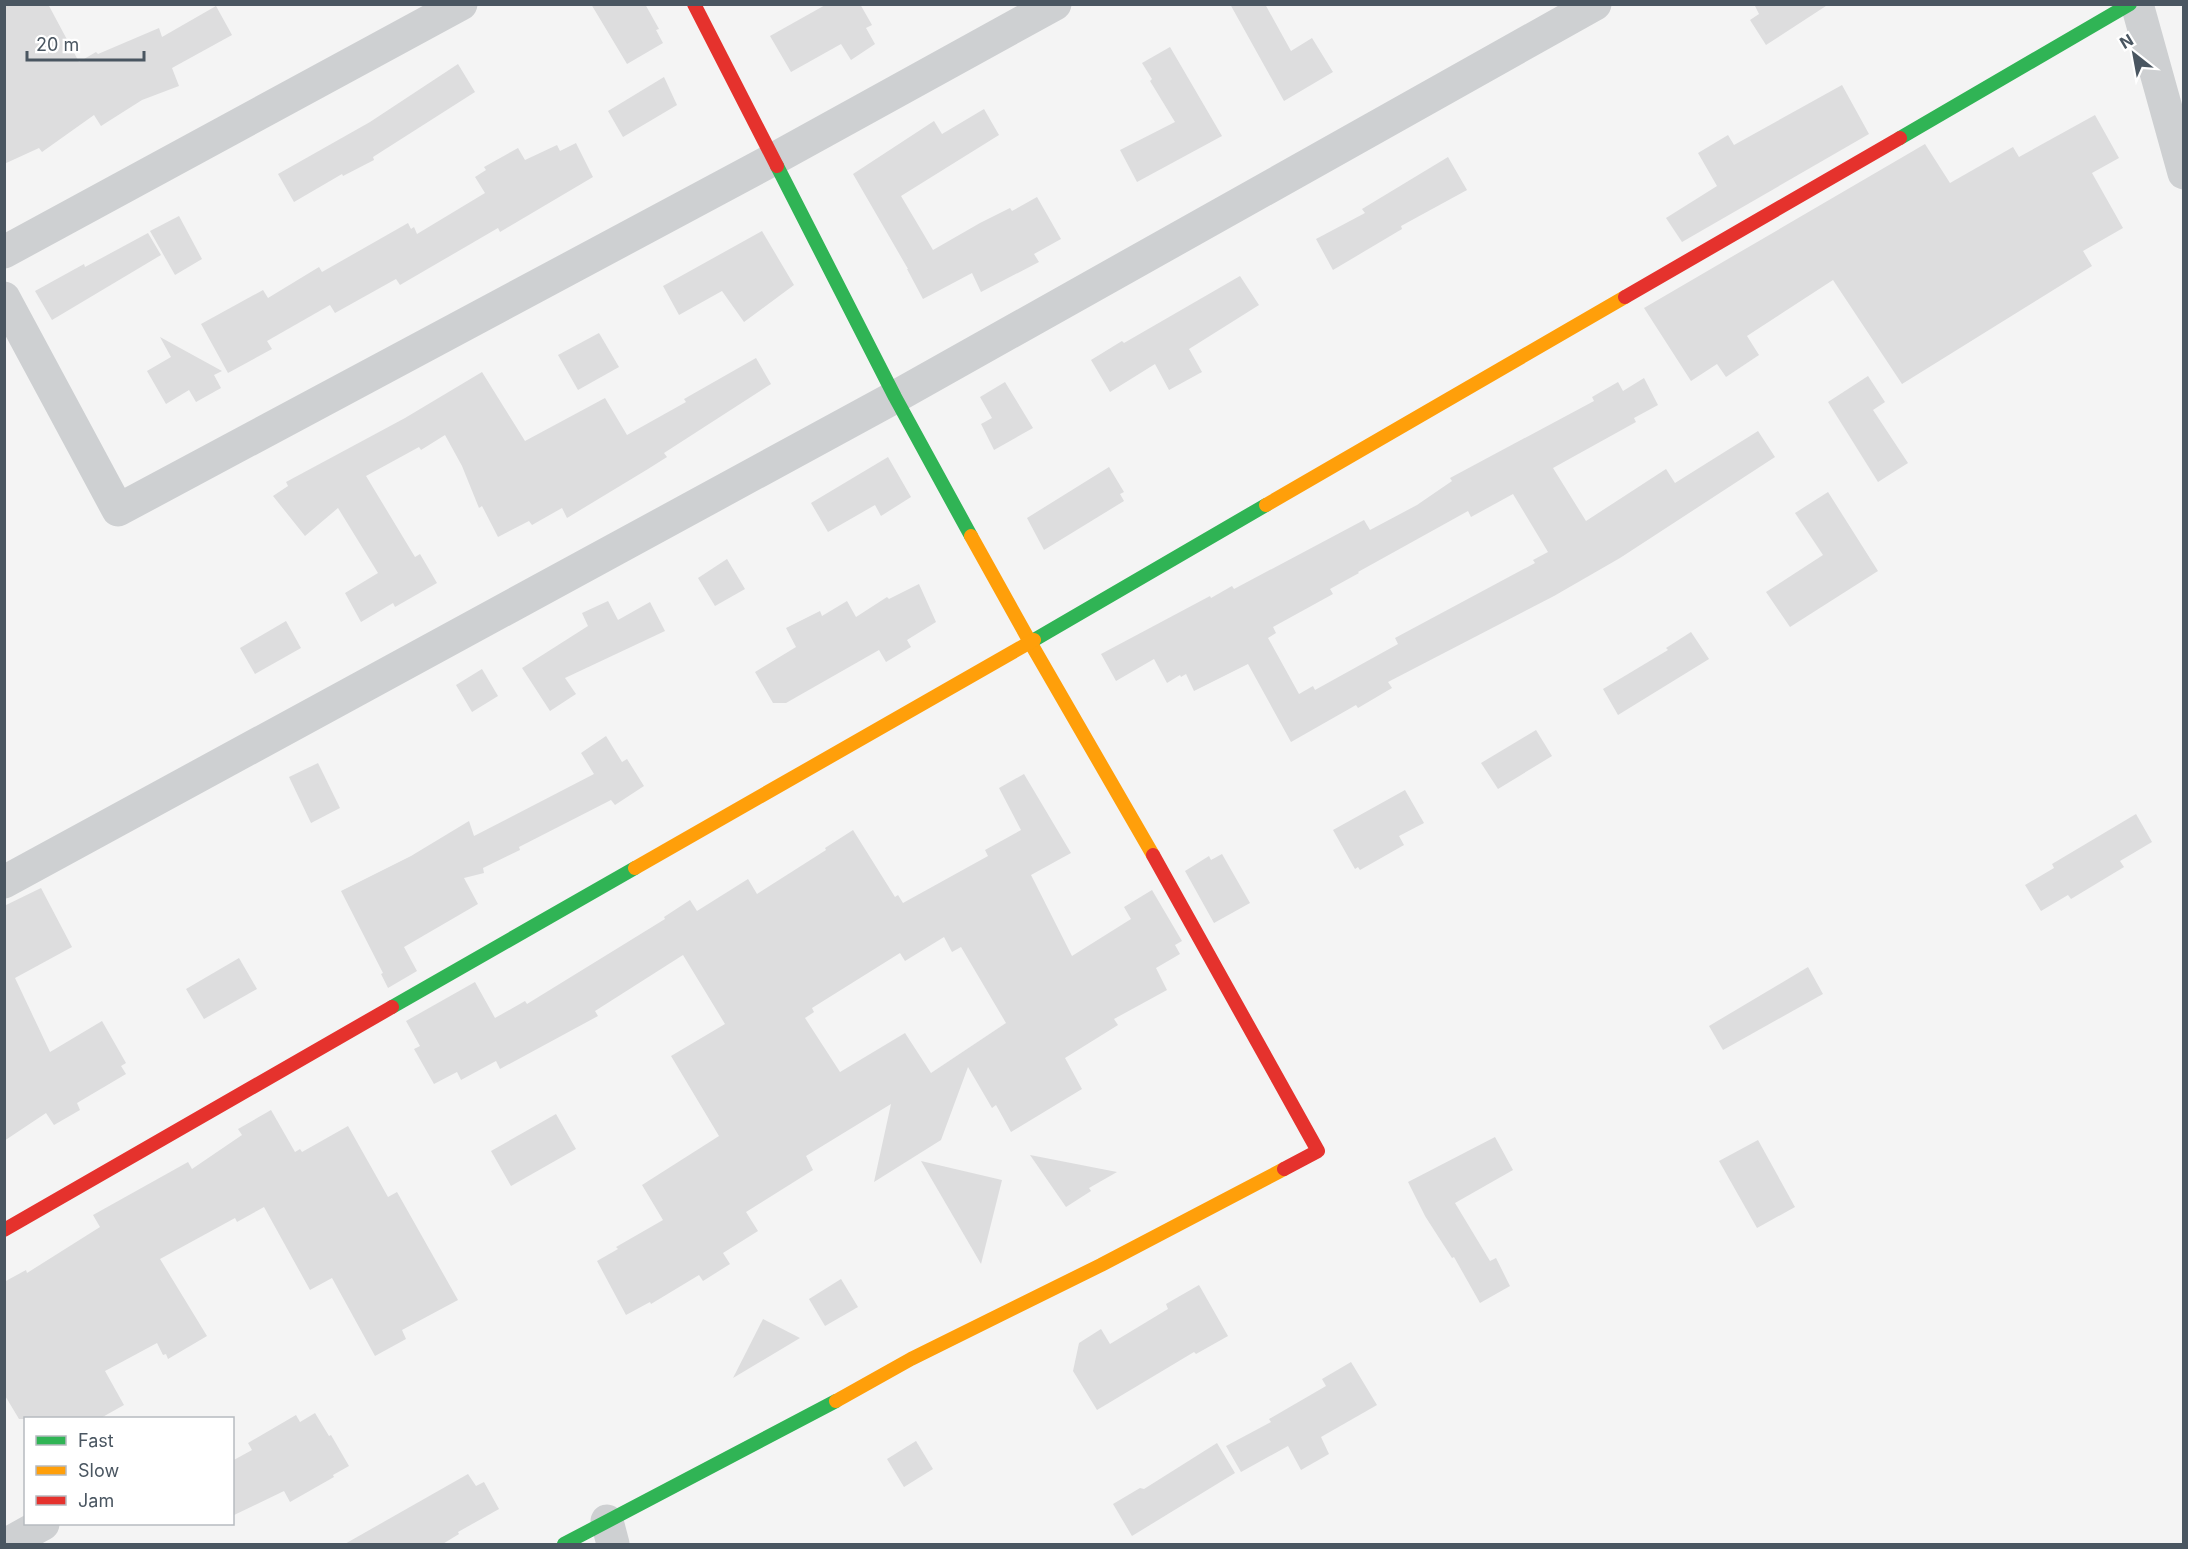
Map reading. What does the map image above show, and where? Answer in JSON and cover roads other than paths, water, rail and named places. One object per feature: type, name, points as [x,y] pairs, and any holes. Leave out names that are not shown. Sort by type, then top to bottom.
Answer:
[{"type":"street","points":[[4,252],[461,4]]},
{"type":"street","points":[[564,1545],[610,1533],[816,1412],[912,1359],[1101,1265],[1318,1151],[1189,916],[1030,642],[895,397],[694,4]]},
{"type":"street","points":[[4,298],[118,510],[772,160],[1055,4]]},
{"type":"street","points":[[4,882],[895,397],[1595,4]]},
{"type":"street","points":[[4,1230],[1030,642],[2130,4]]},
{"type":"street","points":[[2137,4],[2184,173]]},
{"type":"street","points":[[7,1545],[41,1525]]}]
